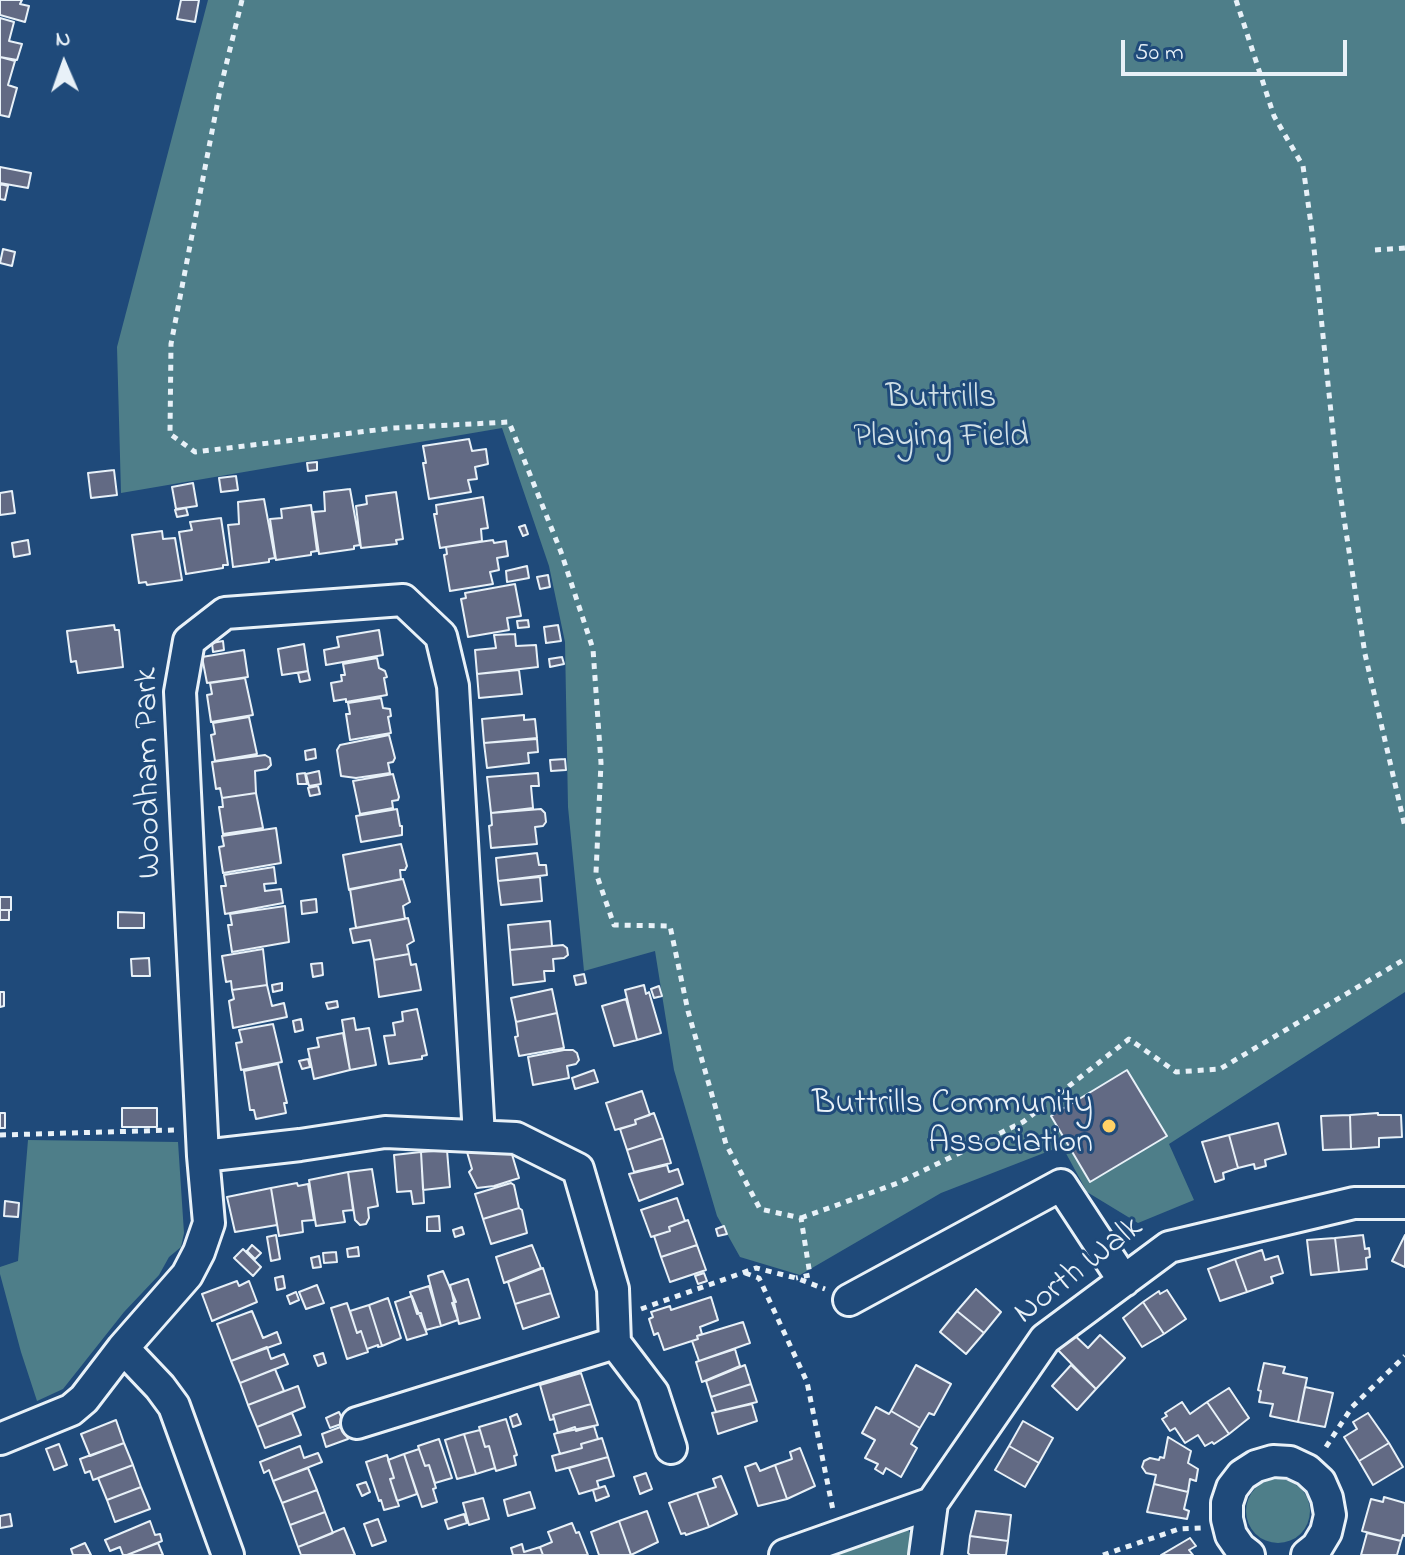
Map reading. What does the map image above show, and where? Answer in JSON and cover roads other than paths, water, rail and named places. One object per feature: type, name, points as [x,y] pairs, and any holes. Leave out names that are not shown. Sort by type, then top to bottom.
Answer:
[{"type":"street","name":"Woodham Park","points":[[0,1439],[71,1410],[84,1399],[123,1348],[187,1275],[209,1223],[202,1142],[180,692],[189,641],[225,613],[403,600],[441,636],[453,686],[479,1136]]},
{"type":"street","points":[[202,1142],[300,1145],[385,1132],[516,1138],[578,1169],[613,1289],[614,1331],[653,1393],[671,1448]]},
{"type":"street","points":[[849,1300],[1061,1185],[1124,1281]]},
{"type":"street","name":"North Walk","points":[[932,1503],[1045,1339],[1169,1247],[1354,1203],[1405,1203]]},
{"type":"street","points":[[357,1423],[614,1331]]},
{"type":"street","points":[[123,1348],[174,1406],[228,1555]]},
{"type":"street","points":[[1249,1555],[1240,1548],[1229,1526],[1227,1503],[1232,1488],[1242,1475],[1256,1466],[1273,1461],[1290,1462],[1307,1470],[1327,1498],[1330,1515],[1326,1532],[1317,1547],[1307,1555]]},
{"type":"street","points":[[787,1555],[838,1534],[932,1503],[925,1555]]},
{"type":"place","name":"Buttrills Community Association","points":[[1109,1126]]},
{"type":"park label","name":"Buttrills Playing Field","points":[[941,420]]}]
